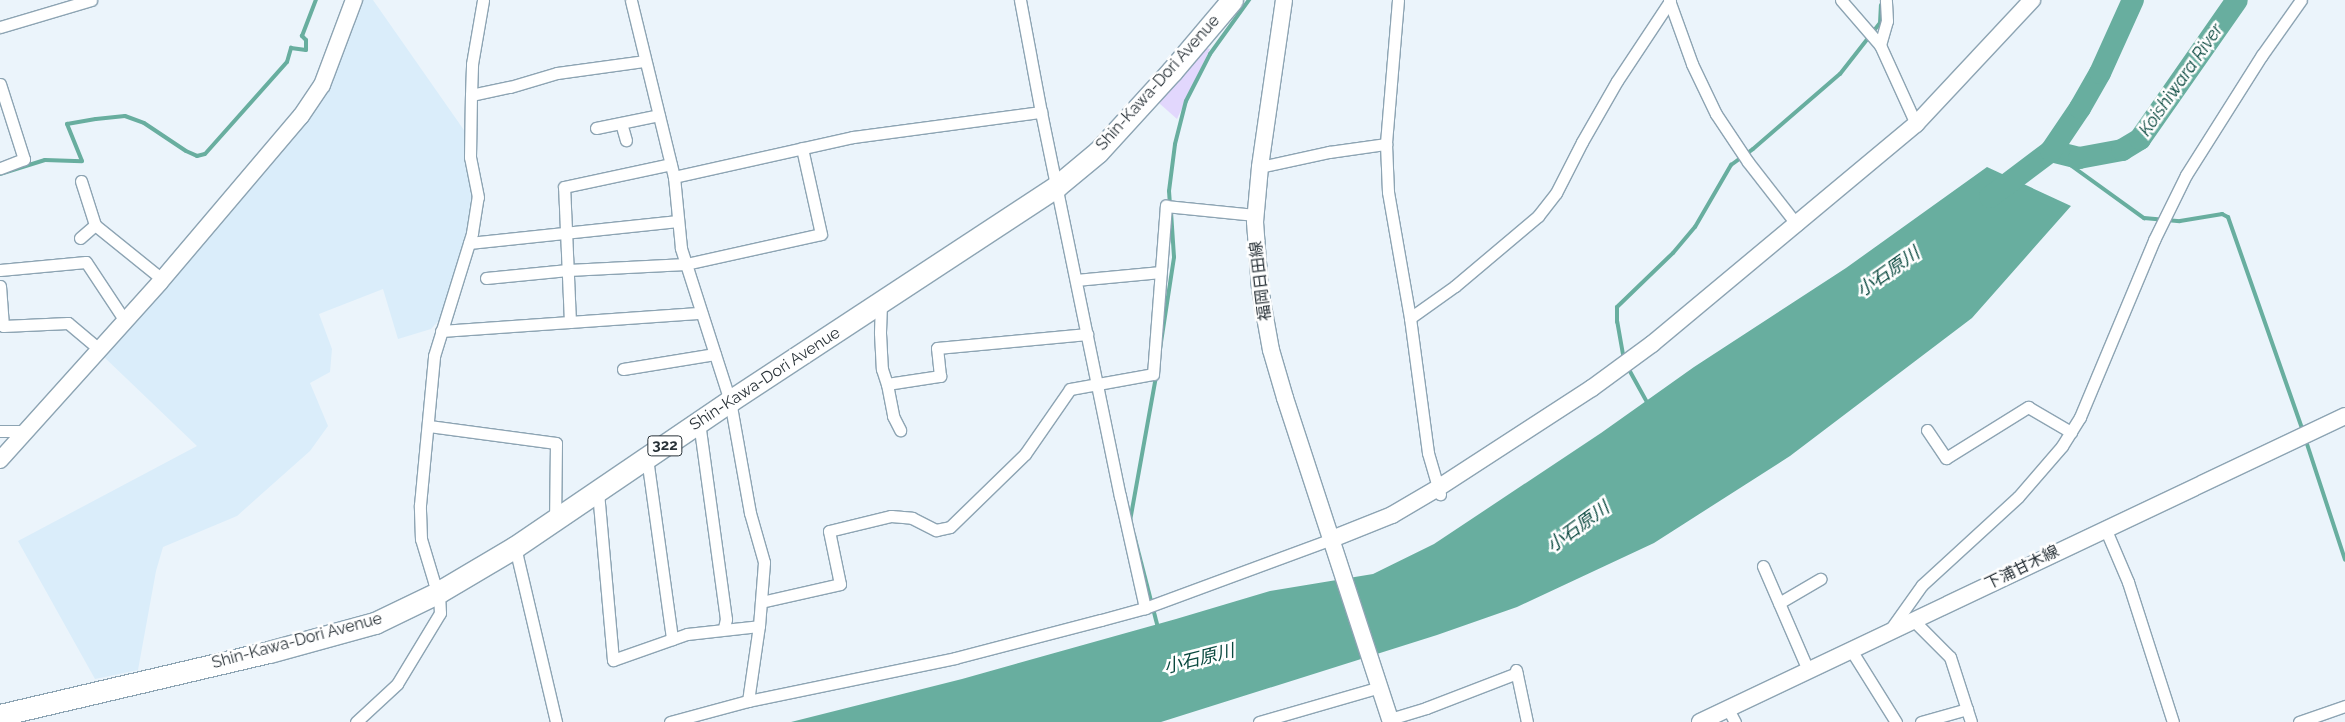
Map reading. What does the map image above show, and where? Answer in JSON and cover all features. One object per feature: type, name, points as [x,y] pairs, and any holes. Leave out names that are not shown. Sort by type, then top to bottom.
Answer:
[{"type":"highway","name":"Shin-Kawa-Dori Avenue","points":[[0,715],[269,652],[375,623],[439,592],[515,547],[730,401],[1057,186],[1105,145],[1172,71],[1232,0]]},
{"type":"street","points":[[0,27],[91,0]]},
{"type":"street","points":[[0,460],[162,279],[301,116],[322,85],[354,0]]},
{"type":"street","points":[[356,722],[397,684],[440,613],[439,592],[434,582],[421,539],[420,505],[429,426],[434,356],[469,243],[478,196],[470,156],[471,95],[472,64],[484,0]]},
{"type":"street","points":[[631,0],[674,176],[678,222],[686,264],[730,401],[750,513],[764,562],[759,626],[748,701]]},
{"type":"street","points":[[1020,0],[1041,112],[1145,608]]},
{"type":"street","name":"福岡日田線","points":[[1284,0],[1255,215],[1260,289],[1271,350],[1285,398],[1379,683]]},
{"type":"street","points":[[1398,0],[1386,144],[1388,192],[1410,318],[1428,453],[1439,492]]},
{"type":"street","points":[[1841,0],[1880,45],[1916,124]]},
{"type":"street","points":[[1880,45],[1888,21],[1886,0]]},
{"type":"street","points":[[670,722],[748,701],[955,658],[1145,608],[1334,546],[1439,492],[1592,388],[1652,344],[1797,225],[1916,124],[2032,0]]},
{"type":"street","points":[[1890,631],[1922,585],[2018,496],[2062,446],[2080,417],[2154,240],[2186,175],[2262,55],[2301,0]]},
{"type":"street","points":[[1410,318],[1455,286],[1538,216],[1556,193],[1582,142],[1617,81],[1670,1]]},
{"type":"street","points":[[1670,1],[1692,64],[1716,114],[1748,162],[1797,225]]},
{"type":"street","points":[[471,95],[557,74],[645,61]]},
{"type":"street","points":[[0,84],[24,159],[0,168]]},
{"type":"street","points":[[674,176],[853,137],[1041,112]]},
{"type":"street","points":[[596,128],[659,115]]},
{"type":"street","points":[[621,123],[626,140]]},
{"type":"street","points":[[1260,167],[1329,152],[1386,144]]},
{"type":"street","points":[[486,278],[568,270],[686,264],[821,234],[802,148]]},
{"type":"street","points":[[570,322],[564,187],[670,164]]},
{"type":"street","points":[[81,181],[95,225],[162,279]]},
{"type":"street","points":[[761,602],[840,584],[829,532],[891,516],[912,518],[936,530],[950,527],[1025,454],[1070,389],[1153,374],[1166,206],[1255,215]]},
{"type":"street","points":[[469,243],[678,222]]},
{"type":"street","points":[[80,238],[95,225]]},
{"type":"street","points":[[0,270],[86,262],[125,321]]},
{"type":"street","points":[[1076,280],[1160,272]]},
{"type":"street","points":[[0,286],[3,326],[68,323],[99,349]]},
{"type":"street","points":[[881,303],[882,369],[893,416],[900,430]]},
{"type":"street","points":[[441,330],[702,313]]},
{"type":"street","points":[[887,384],[940,376],[937,348],[1087,334]]},
{"type":"street","points":[[624,369],[715,354]]},
{"type":"street","points":[[1927,430],[1946,458],[2028,407],[2071,432]]},
{"type":"street","name":"下浦甘木線","points":[[1700,722],[1732,716],[1808,670],[2345,416]]},
{"type":"street","points":[[699,422],[726,619],[724,628]]},
{"type":"street","points":[[429,426],[556,442],[555,520]]},
{"type":"street","points":[[0,431],[26,431]]},
{"type":"street","points":[[647,458],[672,639]]},
{"type":"street","points":[[598,492],[613,660],[687,634],[724,628],[759,626]]},
{"type":"street","points":[[2105,528],[2128,582],[2173,722]]},
{"type":"street","points":[[515,547],[556,722]]},
{"type":"street","points":[[1763,566],[1808,670]]},
{"type":"street","points":[[1779,603],[1820,579]]},
{"type":"street","points":[[1914,620],[1950,657],[1971,722]]},
{"type":"street","points":[[1850,650],[1896,722]]},
{"type":"street","points":[[1259,722],[1379,683],[1391,720],[1426,708],[1516,671],[1527,722]]},
{"type":"street","points":[[2300,722],[2345,706]]},
{"type":"street","points":[[1922,722],[1966,709]]},
{"type":"shaded area","points":[[362,0],[373,0],[466,133],[473,197],[468,228],[444,315],[431,329],[398,339],[383,289],[319,314],[332,349],[330,372],[310,383],[328,426],[310,451],[237,516],[163,547],[156,571],[138,670],[95,679],[18,541],[197,446],[103,356],[280,153]]},
{"type":"shaded area","points":[[1206,48],[1210,49],[1177,119],[1159,103]]},
{"type":"water","name":"小石原川","points":[[1987,167],[2071,206],[1972,318],[1790,456],[1654,543],[1517,607],[1437,635],[1161,722],[791,722],[962,679],[1270,591],[1373,574],[1434,544],[1601,433],[1694,367],[1846,268]]},
{"type":"waterway","points":[[0,174],[45,160],[82,161],[67,124],[125,116],[144,123],[186,151],[197,156],[205,154],[287,62],[291,48],[306,50],[306,40],[302,36],[316,0]]},
{"type":"waterway","points":[[1170,205],[1169,191],[1175,144],[1186,101],[1210,54],[1249,0]]},
{"type":"waterway","name":"Koishiwara River","points":[[1990,197],[2051,151],[2080,108],[2100,73],[2133,0]]},
{"type":"waterway","name":"Koishiwara River","points":[[2051,151],[2079,158],[2122,150],[2140,139],[2237,0]]},
{"type":"waterway","points":[[1624,360],[1617,322],[1617,307],[1673,253],[1695,227],[1731,165],[1753,149],[1840,74],[1880,23],[1881,5]]},
{"type":"waterway","points":[[2051,151],[2144,218],[2180,221],[2222,214],[2228,217],[2303,431]]},
{"type":"waterway","points":[[1160,349],[1174,257],[1171,212]]},
{"type":"waterway","points":[[1627,366],[1648,404]]},
{"type":"waterway","points":[[1130,521],[1156,376]]},
{"type":"waterway","points":[[2305,438],[2345,560]]},
{"type":"waterway","points":[[1134,535],[1158,628]]}]
